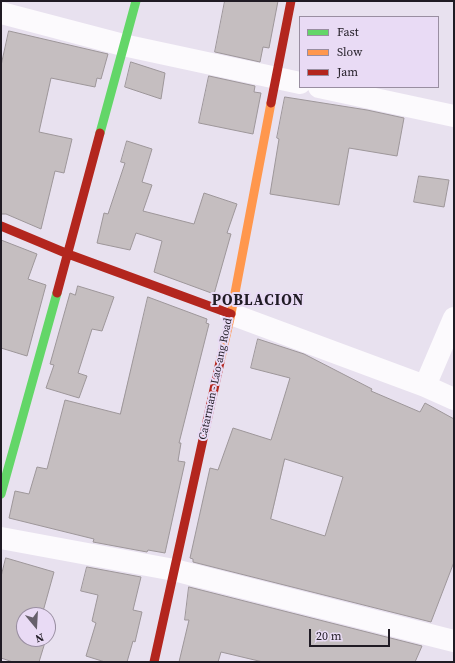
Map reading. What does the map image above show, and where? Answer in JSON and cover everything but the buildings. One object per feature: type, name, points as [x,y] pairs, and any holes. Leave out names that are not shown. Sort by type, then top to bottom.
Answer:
[{"type":"street","points":[[1,494],[68,254],[136,1]]},
{"type":"street","name":"Catarman - Lao-ang Road","points":[[154,662],[231,314],[291,1]]},
{"type":"street","points":[[1,13],[123,45],[299,83]]},
{"type":"street","points":[[324,88],[454,116]]},
{"type":"street","points":[[1,226],[68,254],[426,386],[454,399]]},
{"type":"street","points":[[426,386],[454,318]]},
{"type":"street","points":[[1,538],[174,570],[454,642]]},
{"type":"traffic: fast","points":[[100,133],[136,1]]},
{"type":"traffic: fast","points":[[1,494],[57,293]]},
{"type":"traffic: slow","points":[[220,362],[231,314],[271,103]]},
{"type":"traffic: jam","points":[[271,103],[291,1]]},
{"type":"traffic: jam","points":[[57,293],[100,133]]},
{"type":"traffic: jam","points":[[1,226],[68,254],[231,314]]},
{"type":"traffic: jam","points":[[154,662],[220,362]]},
{"type":"district","name":"POBLACION","points":[[258,301]]}]
